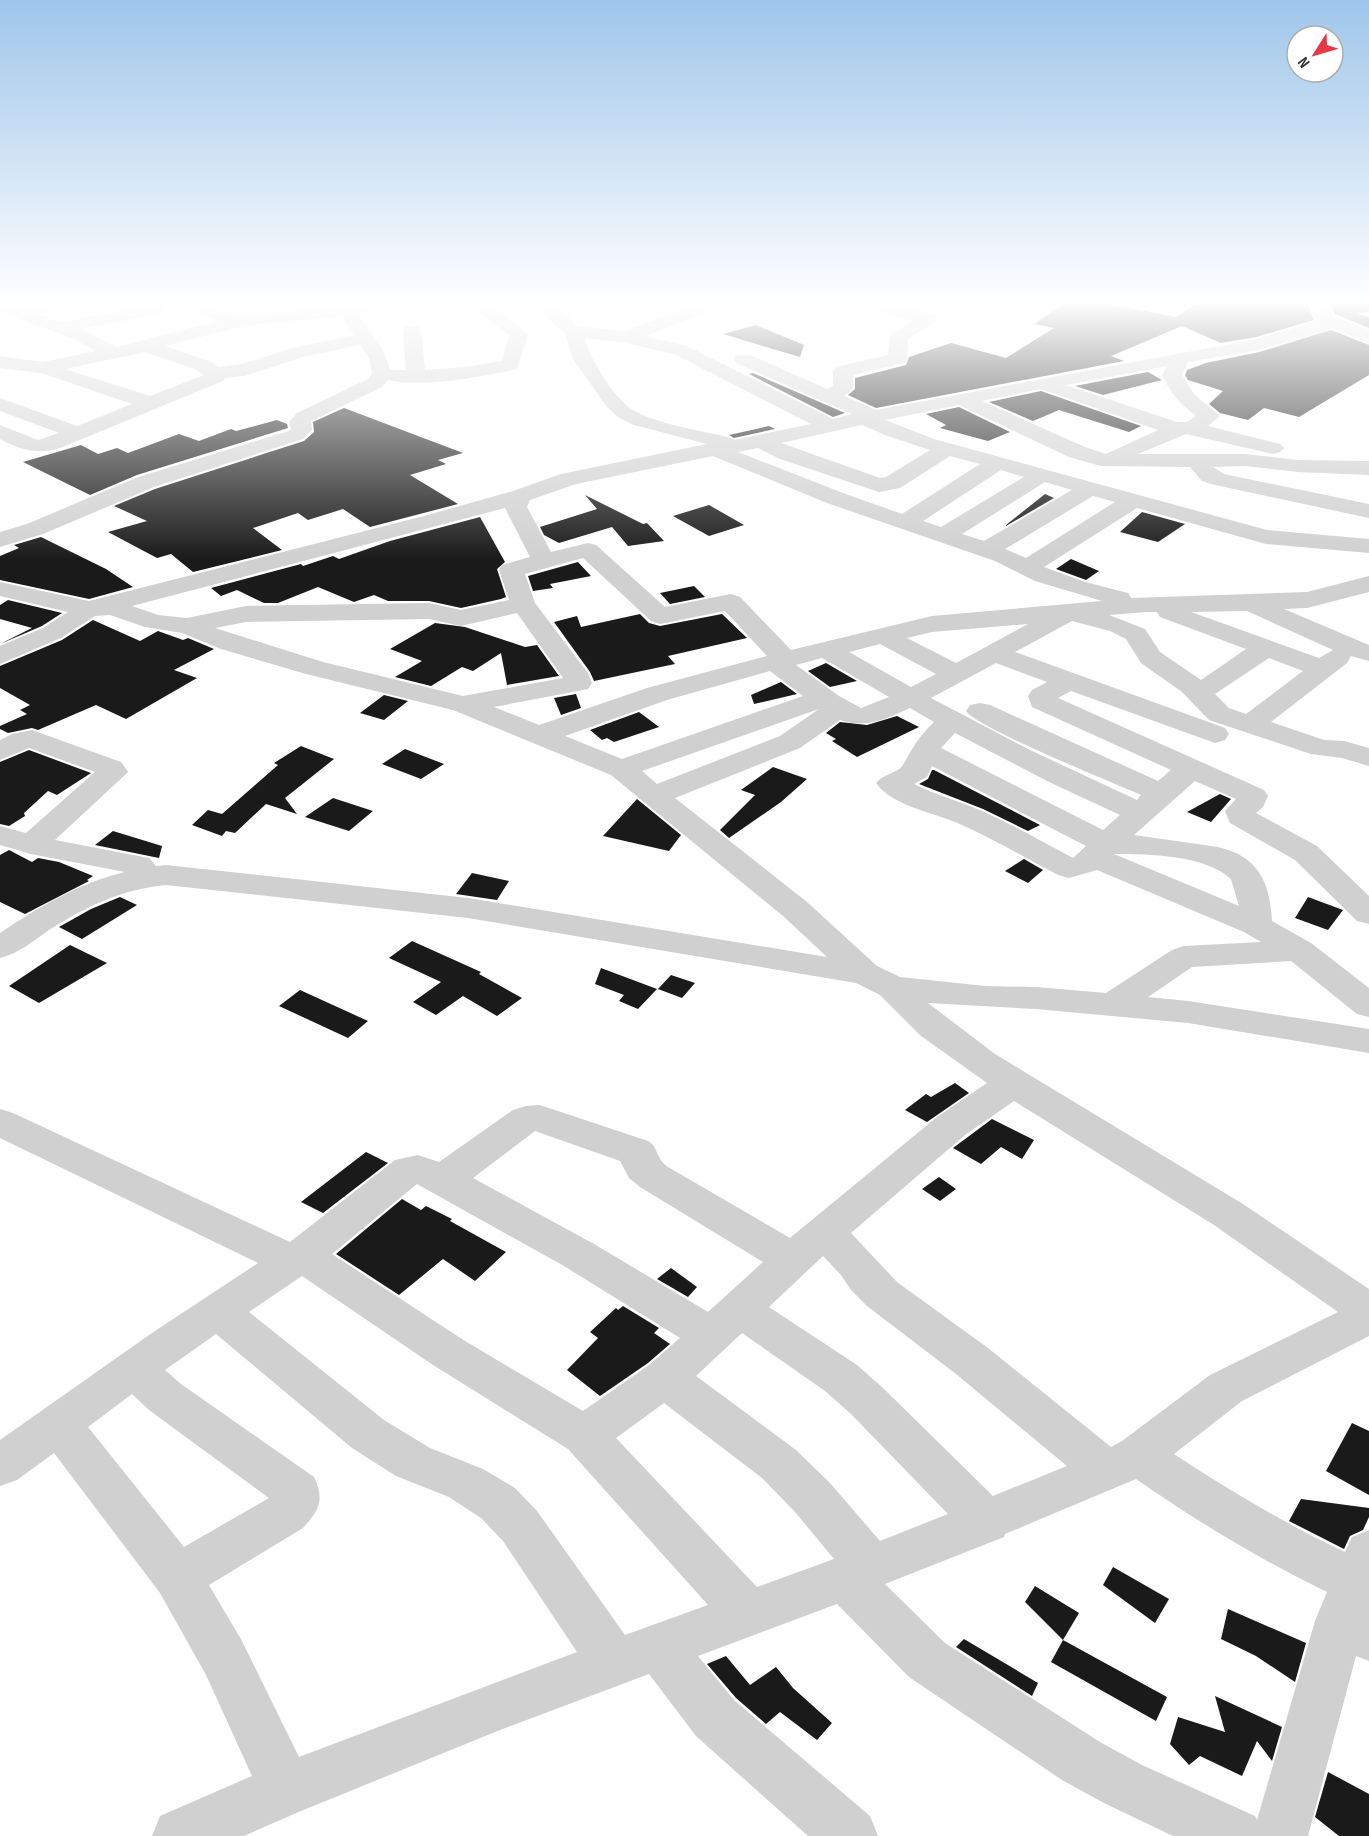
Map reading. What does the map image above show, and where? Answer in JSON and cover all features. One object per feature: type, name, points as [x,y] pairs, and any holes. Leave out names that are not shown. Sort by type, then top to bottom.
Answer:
[{"type":"street","points":[[107,389],[153,404]]},
{"type":"street","points":[[0,431],[37,448],[47,446],[196,389]]},
{"type":"street","points":[[0,540],[35,529],[146,482],[296,435],[302,430],[299,422],[304,417],[363,389]]},
{"type":"street","points":[[604,389],[626,414],[724,447],[835,498],[986,550],[1076,587],[1146,604],[1323,669]]},
{"type":"street","points":[[760,389],[830,425]]},
{"type":"street","points":[[810,389],[892,431],[947,449],[1266,537],[1369,546]]},
{"type":"street","points":[[827,396],[843,389]]},
{"type":"street","points":[[0,656],[52,633],[88,609],[361,540],[521,496],[569,479],[1014,389]]},
{"type":"street","points":[[1058,389],[1102,405],[1185,428],[1307,457],[1318,466]]},
{"type":"street","points":[[1109,460],[1152,439],[1185,428],[1210,416],[1194,406],[1180,389]]},
{"type":"street","points":[[961,399],[1077,452],[1109,460],[1245,459],[1369,468]]},
{"type":"street","points":[[0,404],[77,433]]},
{"type":"street","points":[[76,410],[106,422]]},
{"type":"street","points":[[761,441],[788,454],[879,485],[892,483],[947,449]]},
{"type":"street","points":[[1197,461],[1204,470],[1219,479],[1369,511]]},
{"type":"street","points":[[905,522],[999,462]]},
{"type":"street","points":[[944,535],[1043,474]]},
{"type":"street","points":[[986,550],[1091,488]]},
{"type":"street","points":[[521,496],[516,507],[544,561]]},
{"type":"street","points":[[1026,568],[1133,501]]},
{"type":"street","points":[[463,704],[578,683],[578,679],[523,604],[511,570],[588,550],[660,616],[731,602],[781,661],[832,703],[856,716],[867,717],[933,685],[1069,612],[1119,626],[1136,634],[1150,657],[1192,686],[1231,726]]},
{"type":"street","points":[[539,735],[657,694],[781,661],[951,621],[1022,617],[1146,604],[1252,604],[1307,600],[1348,591],[1369,583]]},
{"type":"street","points":[[0,590],[88,609],[112,607],[154,622],[187,626],[230,643],[315,668],[463,704],[621,769],[795,909],[922,1020],[985,1065],[1256,1230],[1369,1314],[1227,1388],[1123,1463],[858,1573],[497,1706],[286,1789],[180,1836]]},
{"type":"street","points":[[187,626],[239,614],[429,611],[461,618],[523,604]]},
{"type":"street","points":[[1252,604],[1359,651]]},
{"type":"street","points":[[884,636],[933,685],[951,721],[1078,786],[1151,803]]},
{"type":"street","points":[[1198,693],[1268,647]]},
{"type":"street","points":[[827,650],[933,685],[1151,803]]},
{"type":"street","points":[[951,721],[924,750],[917,762],[917,771],[891,783],[929,804],[937,803],[974,819],[1069,868],[1083,866],[1231,726],[1323,669],[1359,651]]},
{"type":"street","points":[[993,652],[1069,681],[1231,726],[1369,757]]},
{"type":"street","points":[[1069,681],[1042,696],[1042,701],[1253,796],[1252,801],[1240,811],[1241,817],[1306,853],[1365,908]]},
{"type":"street","points":[[621,769],[832,703]]},
{"type":"street","points":[[655,795],[790,742],[832,703]]},
{"type":"street","points":[[0,751],[22,740],[32,739],[111,768],[113,772],[31,845]]},
{"type":"street","points":[[924,750],[1099,850],[1256,926],[1299,950],[1369,1006]]},
{"type":"street","points":[[0,835],[31,845],[138,865],[146,875]]},
{"type":"street","points":[[1099,850],[1192,850],[1218,856],[1236,866],[1246,875],[1251,886],[1256,926]]},
{"type":"street","points":[[8,933],[108,885],[146,875],[166,874],[468,908],[975,997],[1036,998],[1188,1012],[1369,1041]]},
{"type":"street","points":[[1114,1004],[1184,957],[1299,950]]},
{"type":"street","points":[[584,1435],[665,1378],[825,1232],[951,1126],[1014,1083]]},
{"type":"street","points":[[443,1179],[526,1119],[539,1118],[634,1151],[639,1154],[642,1169],[793,1260]]},
{"type":"street","points":[[0,1122],[297,1258],[584,1435],[749,1614]]},
{"type":"street","points":[[0,1466],[164,1347],[297,1258],[410,1170],[418,1169],[443,1179],[579,1255],[841,1378],[987,1521]]},
{"type":"street","points":[[825,1232],[882,1294],[972,1361],[1123,1463],[1212,1505],[1282,1546],[1358,1598],[1280,1836]]},
{"type":"street","points":[[218,1311],[368,1434],[413,1462],[466,1483],[498,1503],[637,1655],[716,1718],[850,1836]]},
{"type":"street","points":[[135,1370],[165,1397],[297,1492],[295,1503],[286,1513],[178,1577]]},
{"type":"street","points":[[665,1378],[779,1464],[813,1498],[858,1573],[927,1660],[1081,1761],[1123,1784],[1235,1836]]},
{"type":"street","points":[[59,1425],[178,1577],[224,1658],[286,1789]]},
{"type":"building","points":[[778,389],[789,389],[845,413],[833,417]]},
{"type":"building","points":[[855,389],[978,389],[876,408],[848,395]]},
{"type":"building","points":[[1083,389],[1128,389],[1103,395]]},
{"type":"building","points":[[1216,389],[1346,389],[1299,417],[1264,408],[1248,420],[1220,413],[1209,404],[1223,391]]},
{"type":"building","points":[[1041,391],[1141,426],[1129,432],[1059,410],[1033,421],[989,402]]},
{"type":"building","points":[[959,407],[1010,432],[988,441],[940,428],[946,425],[926,414]]},
{"type":"building","points":[[344,408],[463,453],[438,460],[446,464],[410,475],[458,504],[370,527],[343,509],[308,520],[298,513],[253,528],[282,550],[193,572],[171,554],[157,558],[108,532],[147,521],[114,506],[155,489],[304,441],[314,432],[313,422]]},
{"type":"building","points":[[277,420],[287,424],[288,428],[137,475],[90,495],[23,462],[81,445],[98,454],[117,448],[128,453],[179,434],[199,441],[231,429],[236,431]]},
{"type":"building","points":[[769,426],[775,429],[734,438],[729,435]]},
{"type":"building","points":[[1045,494],[1054,498],[1006,526],[1006,525]]},
{"type":"building","points":[[585,495],[643,524],[647,523],[664,541],[628,546],[612,527],[559,543],[544,535],[540,527],[597,509]]},
{"type":"building","points":[[709,505],[744,525],[709,536],[673,516]]},
{"type":"building","points":[[1142,512],[1185,524],[1158,542],[1120,532]]},
{"type":"building","points":[[480,517],[505,562],[497,569],[506,597],[501,599],[461,608],[429,601],[388,601],[374,595],[354,602],[318,587],[278,603],[264,603],[237,590],[221,596],[211,588],[301,564],[303,566],[333,556],[339,559],[390,541]]},
{"type":"building","points":[[41,537],[106,569],[133,587],[89,599],[0,580],[0,556],[19,548],[14,545]]},
{"type":"building","points":[[1071,559],[1099,571],[1086,580],[1056,569]]},
{"type":"building","points":[[578,562],[591,576],[550,584],[553,588],[533,591],[528,576]]},
{"type":"building","points":[[694,586],[705,597],[670,604],[660,593]]},
{"type":"building","points":[[8,600],[62,613],[42,626],[0,644],[32,628],[0,619],[0,605]]},
{"type":"building","points":[[640,614],[649,623],[660,626],[722,614],[747,638],[668,656],[675,664],[594,681],[554,622],[577,616],[581,627]]},
{"type":"building","points":[[93,620],[140,641],[158,631],[183,640],[188,638],[214,649],[174,670],[197,678],[126,719],[96,705],[38,730],[32,728],[8,733],[0,729],[0,726],[27,714],[20,710],[30,705],[0,688],[0,666],[62,640]]},
{"type":"building","points":[[435,623],[465,627],[525,647],[537,645],[559,676],[507,685],[501,653],[473,671],[462,667],[431,686],[395,677],[422,661],[390,649]]},
{"type":"building","points":[[826,663],[857,681],[830,687],[808,671]]},
{"type":"building","points":[[781,682],[797,694],[754,704],[751,695]]},
{"type":"building","points":[[576,694],[581,708],[561,715],[554,698]]},
{"type":"building","points":[[384,695],[408,701],[384,720],[360,713]]},
{"type":"building","points":[[639,712],[659,727],[614,742],[607,738],[602,740],[590,730]]},
{"type":"building","points":[[897,716],[919,727],[857,757],[832,741],[836,739],[826,733],[840,722],[867,725]]},
{"type":"building","points":[[301,746],[334,759],[285,798],[297,814],[266,804],[235,833],[226,831],[222,836],[192,825],[208,810],[222,814],[278,765],[274,763]]},
{"type":"building","points":[[405,749],[444,764],[421,779],[382,764]]},
{"type":"building","points":[[29,750],[91,773],[57,795],[48,791],[24,813],[25,816],[9,826],[0,824],[0,762]]},
{"type":"building","points":[[773,767],[807,779],[781,802],[729,838],[720,830],[755,795],[741,790]]},
{"type":"building","points":[[932,770],[1040,825],[1028,831],[983,809],[919,784],[928,779]]},
{"type":"building","points":[[1220,794],[1231,799],[1211,822],[1187,812]]},
{"type":"building","points":[[333,798],[373,811],[349,831],[305,817]]},
{"type":"building","points":[[637,799],[681,835],[669,851],[603,836]]},
{"type":"building","points":[[113,831],[162,846],[159,858],[95,845]]},
{"type":"building","points":[[9,850],[32,862],[38,858],[59,862],[93,876],[87,880],[89,881],[25,914],[0,902],[0,855]]},
{"type":"building","points":[[1024,859],[1043,870],[1028,883],[1005,871]]},
{"type":"building","points":[[472,873],[509,881],[497,900],[456,894]]},
{"type":"building","points":[[120,897],[137,905],[82,939],[59,927],[91,909]]},
{"type":"building","points":[[1308,897],[1343,910],[1328,930],[1295,918]]},
{"type":"building","points":[[412,941],[481,972],[479,974],[522,998],[497,1016],[463,996],[436,1015],[413,1002],[441,982],[389,958]]},
{"type":"building","points":[[70,945],[107,963],[39,1003],[9,986]]},
{"type":"building","points":[[601,968],[657,989],[638,1009],[619,1001],[624,995],[595,984]]},
{"type":"building","points":[[671,975],[695,983],[682,998],[658,989]]},
{"type":"building","points":[[300,990],[368,1021],[348,1038],[279,1006]]},
{"type":"building","points":[[955,1083],[969,1093],[927,1122],[905,1110],[926,1094],[931,1097]]},
{"type":"building","points":[[992,1119],[1034,1140],[1022,1159],[1001,1147],[981,1164],[953,1148]]},
{"type":"building","points":[[366,1152],[388,1163],[323,1213],[301,1202]]},
{"type":"building","points":[[939,1177],[956,1189],[940,1201],[922,1189]]},
{"type":"building","points":[[402,1199],[421,1210],[426,1206],[452,1219],[450,1221],[506,1252],[475,1281],[443,1259],[399,1295],[336,1254]]},
{"type":"building","points":[[671,1268],[697,1287],[688,1297],[657,1279]]},
{"type":"building","points":[[623,1306],[659,1328],[654,1333],[670,1344],[648,1363],[600,1396],[567,1370],[598,1338],[590,1332],[616,1308],[618,1310]]},
{"type":"building","points":[[1352,1423],[1369,1431],[1369,1495],[1326,1471]]},
{"type":"building","points":[[1301,1499],[1369,1508],[1369,1517],[1363,1530],[1350,1536],[1344,1549],[1289,1521]]},
{"type":"building","points":[[1113,1567],[1169,1599],[1155,1623],[1103,1585]]},
{"type":"building","points":[[1035,1586],[1079,1613],[1063,1640],[1025,1602]]},
{"type":"building","points":[[1228,1609],[1306,1643],[1295,1682],[1256,1656],[1221,1639]]},
{"type":"building","points":[[964,1639],[1038,1683],[1032,1696],[956,1647]]},
{"type":"building","points":[[1063,1640],[1167,1697],[1156,1721],[1051,1662]]},
{"type":"building","points":[[726,1656],[750,1685],[776,1667],[793,1688],[832,1723],[817,1740],[780,1712],[766,1724],[736,1698],[707,1664]]},
{"type":"building","points":[[1215,1696],[1282,1727],[1272,1761],[1257,1741],[1242,1776],[1200,1756],[1189,1765],[1170,1744],[1178,1717],[1225,1732]]},
{"type":"building","points":[[1328,1772],[1369,1794],[1369,1836],[1339,1836],[1315,1817]]}]
